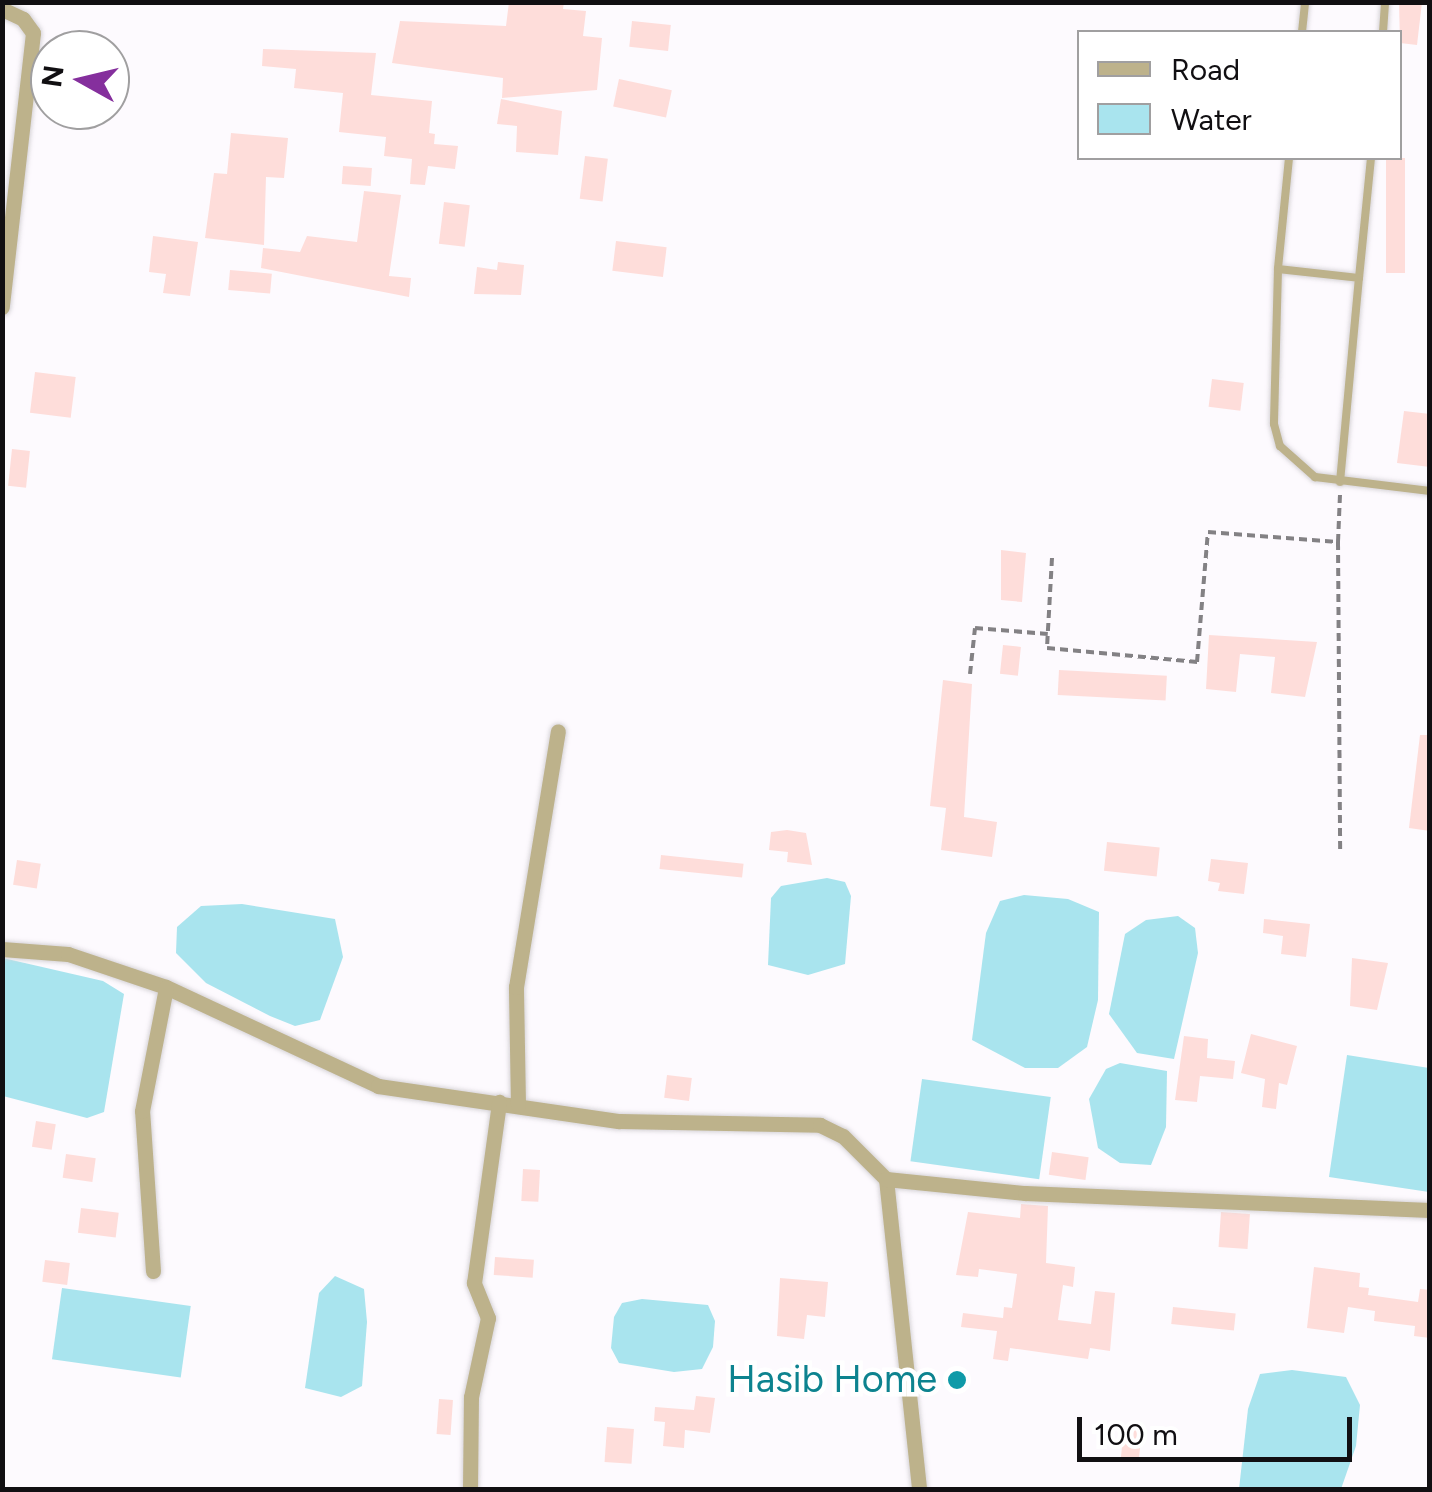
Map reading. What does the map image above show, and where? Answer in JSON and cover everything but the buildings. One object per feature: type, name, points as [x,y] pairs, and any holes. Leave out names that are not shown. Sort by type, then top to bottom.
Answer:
[{"type":"street","points":[[2,9],[23,19],[33,34],[2,308]]},
{"type":"street","points":[[518,1105],[516,988],[558,731]]},
{"type":"street","points":[[2,948],[68,954],[166,988],[378,1086],[619,1121],[820,1125],[860,1148],[886,1179],[920,1490]]},
{"type":"street","points":[[152,1272],[142,1112],[166,988]]},
{"type":"street","points":[[470,1490],[471,1397],[488,1318],[474,1283],[499,1102]]},
{"type":"street","points":[[886,1179],[1024,1193],[1430,1210]]},
{"type":"lane","points":[[1302,30],[1305,2]]},
{"type":"lane","points":[[1382,30],[1386,2]]},
{"type":"lane","points":[[1289,160],[1278,269],[1274,424],[1280,446],[1315,477],[1430,491]]},
{"type":"lane","points":[[1340,482],[1371,160]]},
{"type":"lane","points":[[1278,269],[1359,278]]},
{"type":"path","points":[[1340,482],[1340,851]]},
{"type":"path","points":[[1052,558],[1046,648],[1197,662],[1208,532],[1338,542]]},
{"type":"path","points":[[970,674],[975,628],[1048,634]]},
{"type":"water","points":[[827,878],[845,882],[851,896],[845,964],[808,975],[768,965],[771,898],[781,886]]},
{"type":"water","points":[[1024,895],[1068,899],[1099,912],[1098,1000],[1087,1047],[1058,1068],[1025,1068],[972,1040],[986,933],[1000,901]]},
{"type":"water","points":[[242,904],[335,919],[343,957],[320,1020],[295,1026],[270,1016],[206,983],[176,953],[177,927],[201,906]]},
{"type":"water","points":[[1178,916],[1195,928],[1198,953],[1174,1059],[1137,1053],[1109,1014],[1125,934],[1146,920]]},
{"type":"water","points":[[3,958],[103,981],[124,994],[104,1112],[87,1118],[3,1096]]},
{"type":"water","points":[[1347,1055],[1429,1068],[1429,1192],[1329,1177]]},
{"type":"water","points":[[1120,1063],[1167,1071],[1166,1127],[1151,1165],[1120,1163],[1098,1148],[1089,1099],[1106,1069]]},
{"type":"water","points":[[922,1079],[1051,1097],[1039,1179],[910,1161]]},
{"type":"water","points":[[335,1276],[364,1289],[367,1322],[362,1386],[341,1397],[305,1388],[319,1293]]},
{"type":"water","points":[[62,1288],[191,1306],[181,1377],[52,1359]]},
{"type":"water","points":[[642,1299],[708,1305],[715,1321],[713,1347],[702,1369],[674,1372],[619,1363],[611,1348],[614,1317],[622,1303]]},
{"type":"water","points":[[1292,1370],[1346,1377],[1360,1405],[1356,1446],[1341,1489],[1239,1489],[1248,1409],[1260,1374]]},
{"type":"place","name":"Hasib Home","points":[[957,1380]]}]
